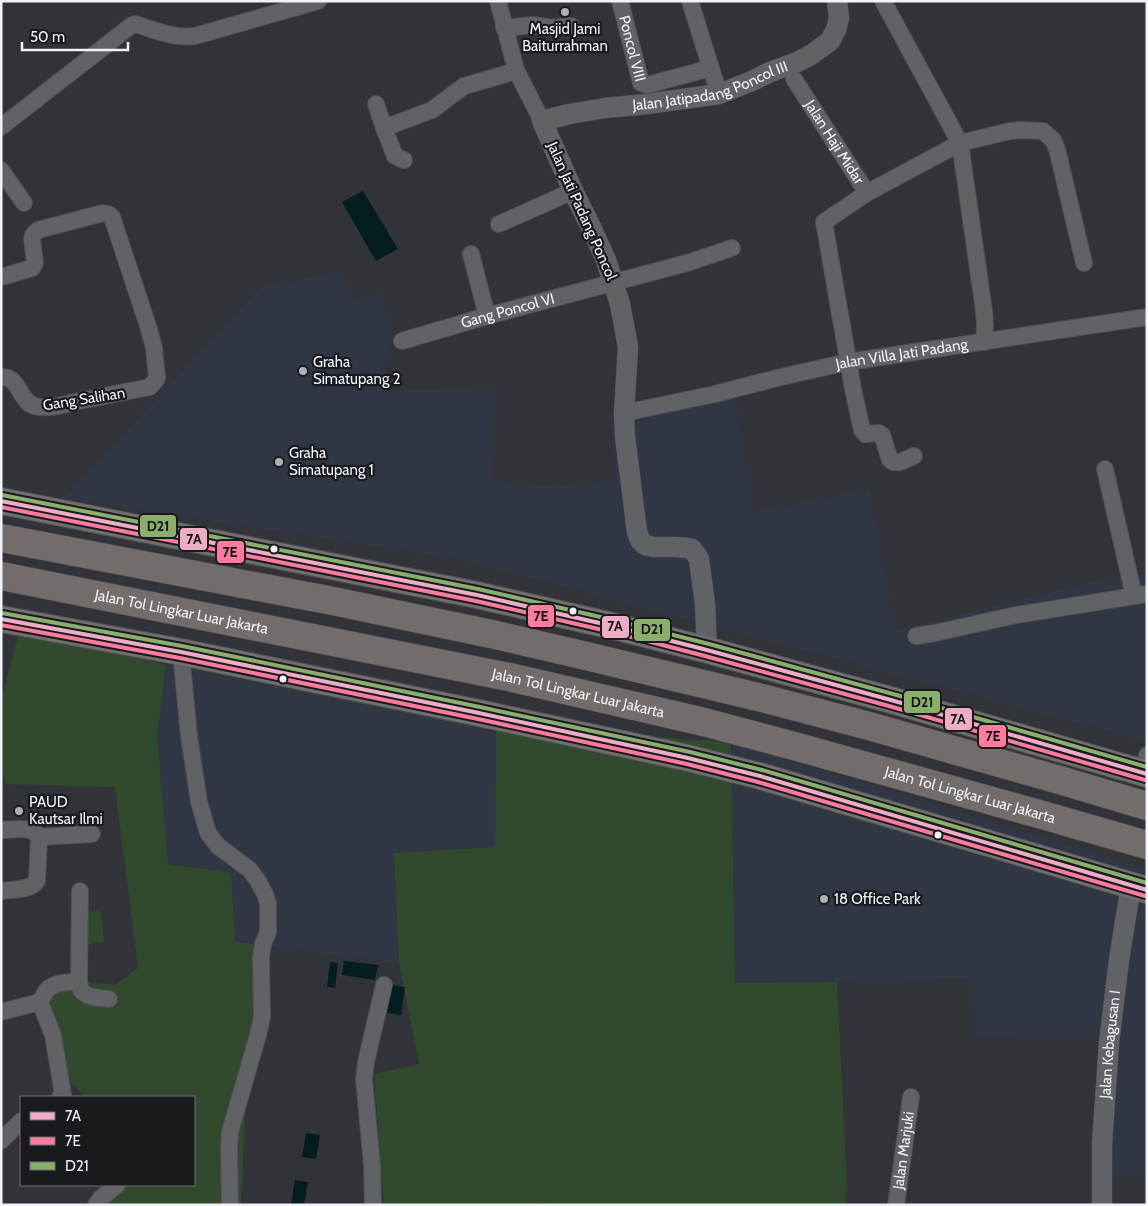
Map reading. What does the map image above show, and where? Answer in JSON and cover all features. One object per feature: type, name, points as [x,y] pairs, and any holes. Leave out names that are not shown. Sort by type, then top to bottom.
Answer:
[{"type":"highway","points":[[1,501],[477,595],[617,627],[1145,767]]},
{"type":"highway","points":[[1,538],[333,601],[563,651],[766,699],[869,726],[1147,806]]},
{"type":"highway","name":"Jalan Tol Lingkar Luar Jakarta","points":[[1,576],[509,677],[704,722],[1147,846]]},
{"type":"highway","points":[[1,619],[181,652],[688,758],[760,776],[1139,887]]},
{"type":"street","points":[[1,127],[128,27],[135,24],[181,37],[195,36],[318,1]]},
{"type":"street","name":"Jalan Jati Padang Poncol","points":[[498,1],[516,70],[542,121],[606,260],[620,304],[628,347],[624,413],[625,436],[637,532],[640,540],[645,545],[692,549],[699,559],[707,650]]},
{"type":"street","name":"Poncol VIII","points":[[620,1],[641,83],[647,85],[711,68]]},
{"type":"street","points":[[690,1],[719,94]]},
{"type":"street","name":"Jalan Jatipadang Poncol III","points":[[542,121],[605,108],[719,94],[752,82],[770,72],[811,55],[830,41],[836,30],[839,18],[837,1]]},
{"type":"street","points":[[883,1],[960,144]]},
{"type":"street","points":[[504,28],[571,26]]},
{"type":"street","points":[[384,128],[432,110],[464,86],[516,70]]},
{"type":"street","name":"Jalan Haji Midar","points":[[794,79],[867,193],[960,144],[1010,131],[1043,132],[1053,140],[1057,149],[1084,263]]},
{"type":"street","points":[[376,104],[395,156],[404,160]]},
{"type":"street","name":"Jalan Villa Jati Padang","points":[[624,413],[715,394],[848,362],[984,342],[984,311],[960,144]]},
{"type":"street","points":[[1,170],[24,203]]},
{"type":"street","points":[[499,224],[573,191]]},
{"type":"street","points":[[867,193],[824,222],[848,362],[863,433],[866,435],[882,434],[892,462],[897,463],[914,456]]},
{"type":"street","name":"Gang Salihan","points":[[1,277],[32,268],[35,263],[32,239],[38,230],[103,213],[108,214],[112,217],[154,348],[157,378],[150,387],[52,407],[36,406],[29,403],[12,380],[7,376],[1,377]]},
{"type":"street","name":"Gang Poncol VI","points":[[402,341],[487,316],[687,263],[732,248]]},
{"type":"street","points":[[471,254],[487,316]]},
{"type":"street","points":[[984,342],[1147,317]]},
{"type":"street","points":[[916,636],[1016,615],[1140,595],[1106,469]]},
{"type":"street","points":[[181,652],[189,736],[199,802],[208,833],[218,846],[250,870],[262,887],[268,903],[268,932],[263,944],[261,957],[262,1017],[230,1132],[230,1205]]},
{"type":"street","points":[[1,830],[31,830],[37,833],[39,837],[37,881],[34,885],[28,887],[1,890]]},
{"type":"street","points":[[39,837],[92,834]]},
{"type":"street","name":"Jalan Kebagusan I","points":[[1102,1205],[1102,1144],[1109,1043],[1119,960],[1139,887]]},
{"type":"street","points":[[80,891],[79,982],[82,991],[87,995],[109,999]]},
{"type":"street","points":[[1,1012],[40,1002],[50,987],[79,982]]},
{"type":"street","points":[[373,1205],[372,1165],[364,1079],[366,1062],[384,984]]},
{"type":"street","points":[[40,1002],[53,1035],[63,1095],[62,1096]]},
{"type":"street","name":"Jalan Marjuki","points":[[896,1205],[911,1097]]},
{"type":"street","points":[[1,1141],[20,1123]]},
{"type":"street","points":[[96,1205],[101,1198],[116,1186]]},
{"type":"shaded area","points":[[363,191],[398,249],[376,261],[342,202]]},
{"type":"shaded area","points":[[340,271],[352,302],[379,294],[392,323],[383,391],[495,387],[492,480],[553,487],[615,479],[608,413],[733,392],[756,512],[870,489],[895,631],[1086,583],[1147,574],[1147,741],[465,560],[64,498],[260,288]]},
{"type":"shaded area","points":[[166,665],[496,728],[495,848],[394,854],[399,963],[235,942],[231,874],[168,864],[157,735]]},
{"type":"shaded area","points":[[731,742],[1147,870],[1147,1189],[1143,1176],[1111,1177],[1120,1036],[973,1038],[972,978],[735,984]]},
{"type":"shaded area","points":[[344,961],[378,965],[375,980],[342,975]]},
{"type":"shaded area","points":[[330,962],[338,963],[335,988],[327,987]]},
{"type":"shaded area","points":[[391,985],[405,987],[401,1015],[387,1013]]},
{"type":"shaded area","points":[[306,1133],[320,1135],[316,1159],[302,1157]]},
{"type":"shaded area","points":[[295,1180],[308,1182],[304,1205],[291,1204]]},
{"type":"green space","points":[[20,629],[166,665],[157,735],[168,864],[231,873],[235,942],[260,945],[270,996],[246,1097],[241,1205],[110,1205],[108,1186],[195,1186],[195,1096],[84,1096],[65,1076],[49,995],[73,981],[115,985],[138,968],[115,787],[5,784],[1,766],[1,701]]},
{"type":"green space","points":[[496,728],[731,742],[735,983],[837,982],[847,1187],[845,1205],[562,1205],[540,1203],[530,1205],[384,1205],[374,1074],[419,1064],[399,963],[394,853],[495,847]]},
{"type":"green space","points":[[101,911],[104,942],[87,944],[84,912]]},
{"type":"transit line","name":"D21","points":[[2,495],[478,589],[618,621],[893,694],[1147,767]]},
{"type":"transit line","name":"7A","points":[[1,501],[477,595],[617,627],[891,700],[1147,774]]},
{"type":"transit line","name":"7E","points":[[1,507],[476,601],[616,633],[889,706],[1145,780]]},
{"type":"transit line","name":"D21","points":[[2,613],[182,646],[690,752],[762,770],[1147,883]]},
{"type":"transit line","name":"7A","points":[[1,619],[181,652],[688,758],[760,776],[1147,890]]},
{"type":"transit line","name":"7E","points":[[1,625],[180,658],[687,764],[758,782],[1145,896]]},
{"type":"place","name":"Masjid Jami Baiturrahman","points":[[565,12]]},
{"type":"place","name":"Graha Simatupang 2","points":[[303,371]]},
{"type":"place","name":"Graha Simatupang 1","points":[[279,462]]},
{"type":"place","name":"PAUD Kautsar Ilmi","points":[[19,811]]},
{"type":"place","name":"18 Office Park","points":[[824,899]]}]
